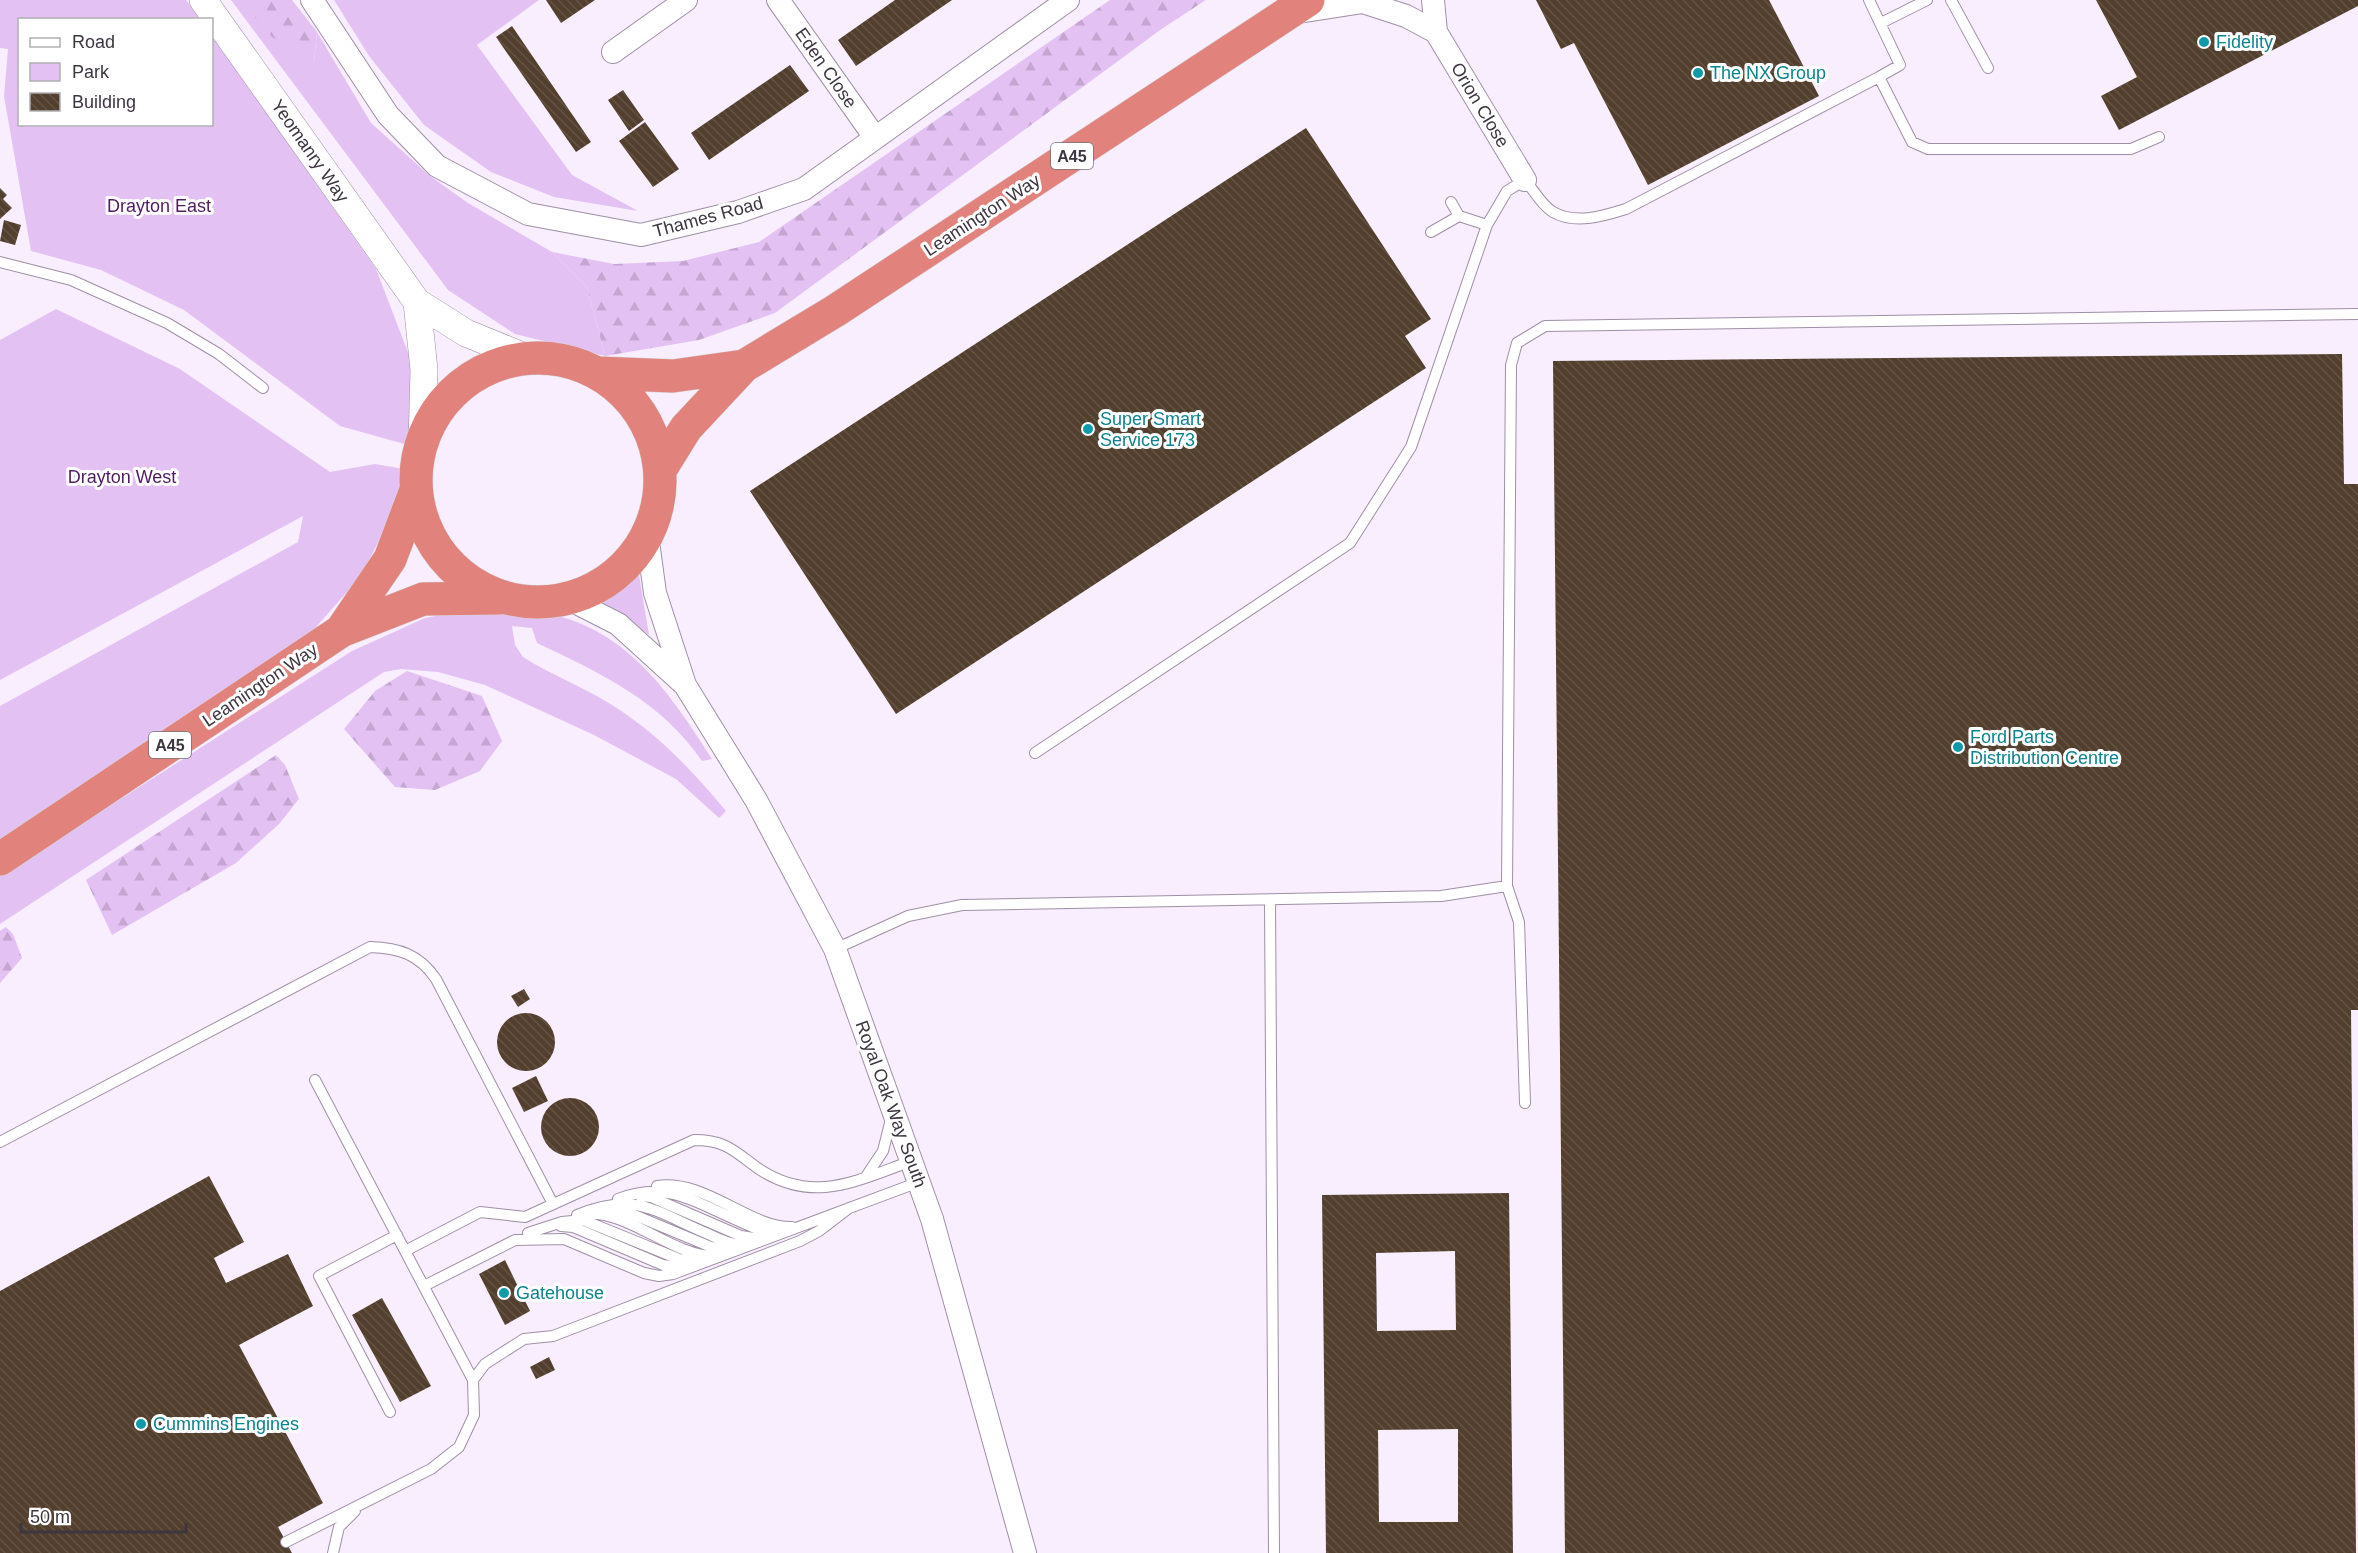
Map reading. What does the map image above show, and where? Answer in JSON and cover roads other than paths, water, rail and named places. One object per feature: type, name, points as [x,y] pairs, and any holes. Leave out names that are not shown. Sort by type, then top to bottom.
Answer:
[{"type":"highway","name":"Leamington Way","points":[[660,470],[687,428],[744,366],[835,311],[1297,7]]},
{"type":"highway","points":[[559,359],[598,373],[626,395],[650,429],[660,470],[657,512],[643,545],[621,571],[590,592],[551,603],[506,598],[471,584],[440,555],[421,519],[416,490],[422,441],[433,416],[460,385],[485,370],[514,360],[532,360],[559,359]]},
{"type":"highway","name":"Leamington Way","points":[[598,373],[673,376],[744,366]]},
{"type":"highway","name":"Leamington Way","points":[[341,631],[390,560],[416,490]]},
{"type":"highway","name":"Leamington Way","points":[[0,859],[341,631],[423,599],[506,598]]},
{"type":"street","name":"Yeomanry Way","points":[[203,0],[417,302],[466,333],[532,360]]},
{"type":"street","name":"Thames Road","points":[[312,0],[388,115],[437,166],[528,214],[641,235],[738,212],[804,189],[874,136],[1068,0]]},
{"type":"street","points":[[613,52],[686,0]]},
{"type":"street","name":"Eden Close","points":[[778,0],[874,136]]},
{"type":"street","name":"Orion Close","points":[[1433,0],[1436,32],[1524,180]]},
{"type":"street","points":[[1297,7],[1363,2],[1406,16],[1436,32]]},
{"type":"street","name":"Yeomanry Way","points":[[417,302],[424,370],[422,441]]},
{"type":"street","name":"Royal Oak Way South","points":[[647,534],[655,593],[685,685],[756,800],[835,949],[919,1182],[1025,1553]]},
{"type":"street","name":"Royal Oak Way South","points":[[567,598],[618,624],[685,685]]},
{"type":"lane","points":[[1035,753],[1350,543],[1411,447],[1487,225],[1507,191],[1524,180],[1551,211],[1574,219],[1602,217],[1626,209],[1879,77],[1900,65],[1869,0]]},
{"type":"lane","points":[[1881,23],[1928,0]]},
{"type":"lane","points":[[1951,0],[1988,68]]},
{"type":"lane","points":[[1879,77],[1912,142],[1928,149],[2131,149],[2159,137]]},
{"type":"lane","points":[[1451,202],[1459,216],[1487,225]]},
{"type":"lane","points":[[1431,232],[1459,216]]},
{"type":"lane","points":[[0,262],[71,280],[167,323],[219,354],[263,388]]},
{"type":"lane","points":[[1525,1104],[1519,922],[1507,886],[1509,394],[1511,365],[1517,343],[1545,326],[2358,314]]},
{"type":"lane","points":[[835,949],[908,916],[962,905],[1441,897],[1507,886]]},
{"type":"lane","points":[[1270,900],[1274,1553]]},
{"type":"lane","points":[[0,1142],[370,947],[397,948],[427,965],[436,979],[553,1203]]},
{"type":"lane","points":[[286,1542],[431,1469],[459,1447],[474,1415],[473,1380],[315,1080]]},
{"type":"lane","points":[[864,1178],[883,1150],[891,1118],[890,1102]]},
{"type":"lane","points":[[405,1251],[480,1212],[525,1217],[694,1140],[714,1141],[731,1147],[761,1170],[787,1182],[816,1190],[864,1178],[912,1161]]},
{"type":"lane","points":[[515,1240],[564,1239],[644,1273],[659,1276],[693,1267],[919,1182]]},
{"type":"lane","points":[[424,1286],[528,1233],[656,1186],[677,1184],[781,1226],[803,1226]]},
{"type":"lane","points":[[626,1197],[662,1190],[765,1232],[788,1231]]},
{"type":"lane","points":[[610,1202],[637,1196],[651,1197],[741,1236],[756,1239],[771,1237]]},
{"type":"lane","points":[[593,1209],[621,1202],[635,1203],[726,1242],[741,1245],[756,1243]]},
{"type":"lane","points":[[577,1215],[614,1208],[718,1250],[741,1249]]},
{"type":"lane","points":[[473,1380],[485,1364],[524,1339],[553,1336],[800,1241],[819,1231],[849,1208]]},
{"type":"lane","points":[[562,1220],[599,1214],[695,1253],[710,1256],[725,1255]]},
{"type":"lane","points":[[547,1226],[583,1220],[679,1259],[694,1262],[709,1261]]},
{"type":"lane","points":[[528,1233],[567,1226],[670,1268],[693,1267]]},
{"type":"lane","points":[[390,1412],[319,1276],[397,1235]]},
{"type":"lane","points":[[333,1553],[339,1527],[369,1500]]},
{"type":"place","name":"Fidelity","points":[[2204,42]]},
{"type":"place","name":"The NX Group","points":[[1698,73]]},
{"type":"place","name":"Super Smart Service 173","points":[[1088,429]]},
{"type":"place","name":"Ford Parts Distribution Centre","points":[[1958,747]]},
{"type":"place","name":"Gatehouse","points":[[504,1293]]},
{"type":"place","name":"Cummins Engines","points":[[141,1424]]},
{"type":"park label","name":"Drayton East","points":[[159,206]]},
{"type":"park label","name":"Drayton West","points":[[122,477]]}]
